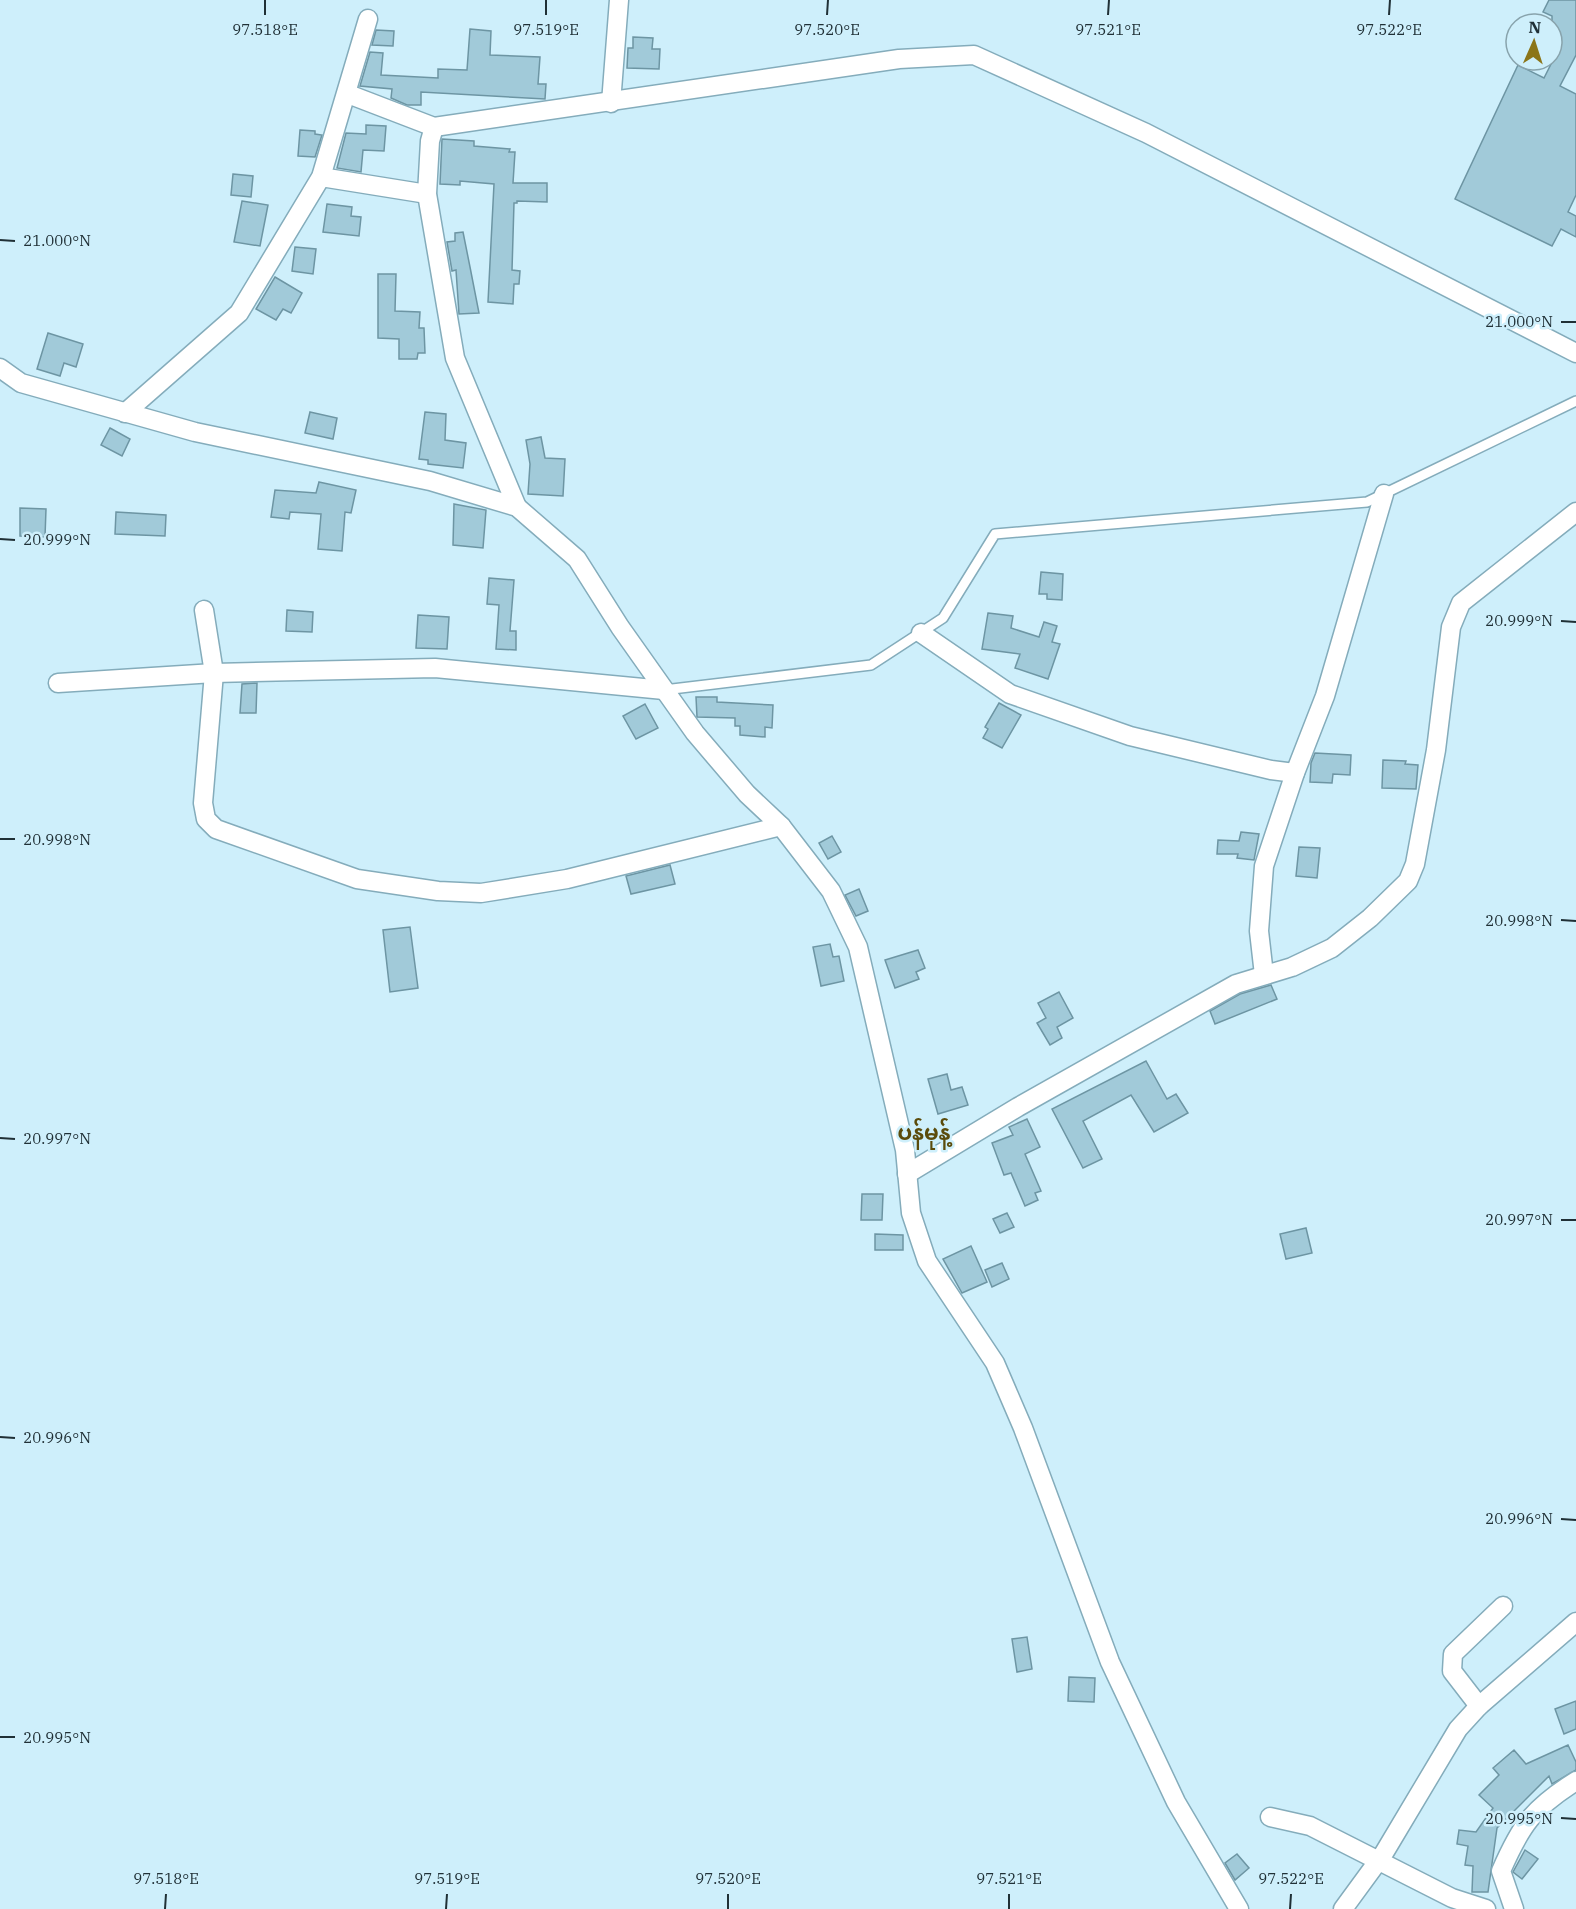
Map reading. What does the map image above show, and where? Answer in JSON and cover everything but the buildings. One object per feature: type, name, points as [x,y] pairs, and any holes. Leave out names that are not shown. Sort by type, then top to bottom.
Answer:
[{"type":"street","points":[[611,103],[619,0]]},
{"type":"street","points":[[125,413],[239,313],[321,177],[348,94],[368,19]]},
{"type":"street","points":[[348,94],[434,127],[611,103],[899,58],[974,55],[1146,133],[1576,353]]},
{"type":"street","points":[[434,127],[430,141],[427,194],[455,358],[516,507]]},
{"type":"street","points":[[321,177],[427,194]]},
{"type":"street","points":[[0,368],[21,383],[195,432],[430,481],[516,507],[577,559],[695,733],[747,794],[781,826],[831,891],[858,947],[880,1032],[905,1150],[911,1214],[927,1261],[995,1363],[1023,1428],[1110,1662],[1176,1802],[1239,1909]]},
{"type":"street","points":[[1264,975],[1259,932],[1264,866],[1295,773],[1325,696],[1384,494]]},
{"type":"street","points":[[907,1174],[1161,1024],[1236,984],[1292,967],[1332,948],[1408,881],[1415,864],[1436,750],[1451,627],[1461,603],[1576,512]]},
{"type":"street","points":[[204,610],[214,673],[203,803],[206,819],[216,829],[357,879],[438,891],[481,893],[567,879],[781,826]]},
{"type":"street","points":[[921,633],[1011,694],[1130,736],[1271,770],[1295,773]]},
{"type":"street","points":[[58,683],[214,673],[435,668],[664,690]]},
{"type":"street","points":[[1479,1706],[1452,1671],[1453,1654],[1503,1606]]},
{"type":"street","points":[[1343,1909],[1379,1860],[1458,1729],[1479,1706],[1576,1622]]},
{"type":"street","points":[[1514,1909],[1501,1871],[1516,1836],[1545,1800],[1576,1781]]},
{"type":"street","points":[[1270,1817],[1310,1826],[1452,1898],[1486,1909]]},
{"type":"lane","points":[[664,690],[872,665],[943,618],[995,534],[1367,502],[1576,401]]},
{"type":"district","name":"ပန်မုန့်","points":[[924,1132]]}]
